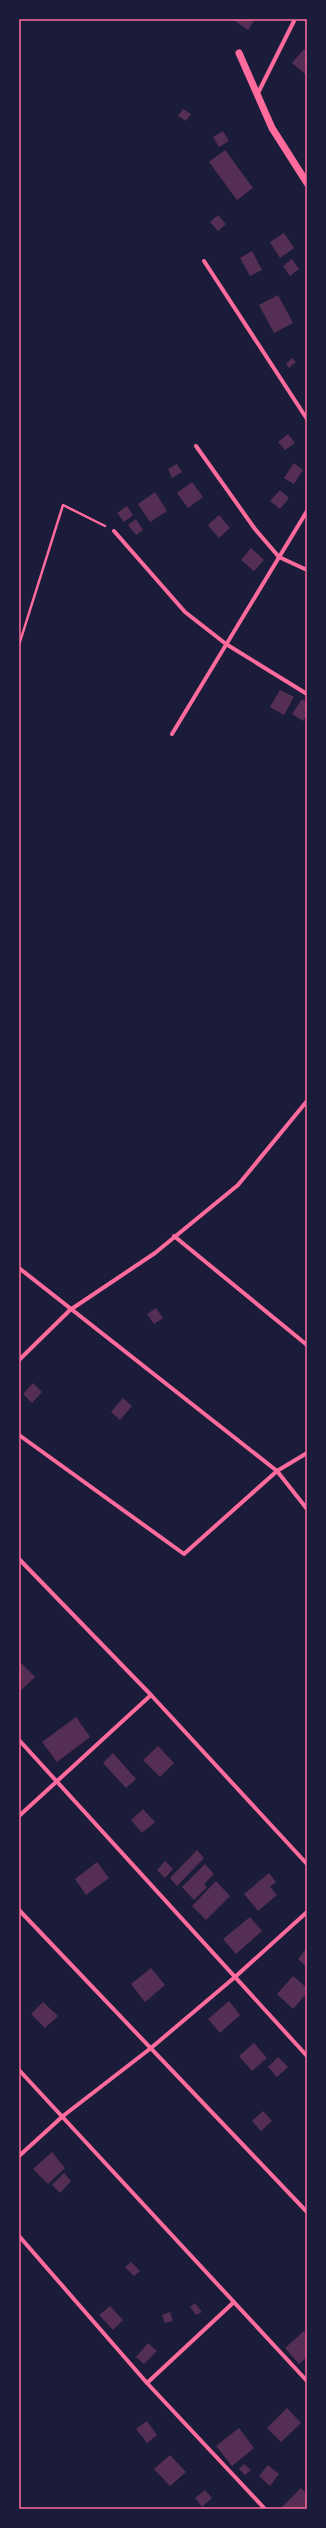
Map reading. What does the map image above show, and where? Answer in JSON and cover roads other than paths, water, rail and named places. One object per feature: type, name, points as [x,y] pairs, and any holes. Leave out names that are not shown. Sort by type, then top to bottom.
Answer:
[{"type":"street","points":[[258,93],[294,19]]},
{"type":"street","points":[[238,53],[258,93],[272,128],[307,183]]},
{"type":"street","points":[[204,261],[307,419]]},
{"type":"street","points":[[196,446],[255,529],[279,557],[307,570]]},
{"type":"street","points":[[172,734],[307,511]]},
{"type":"street","points":[[114,531],[185,612],[226,644],[307,694]]},
{"type":"street","points":[[19,1360],[70,1310],[155,1253],[238,1185],[307,1101]]},
{"type":"street","points":[[174,1236],[307,1345]]},
{"type":"street","points":[[19,1268],[70,1310],[278,1471],[307,1509]]},
{"type":"street","points":[[19,1435],[184,1554],[278,1471],[307,1453]]},
{"type":"street","points":[[19,1559],[150,1695],[307,1864]]},
{"type":"street","points":[[19,1816],[58,1782],[150,1695]]},
{"type":"street","points":[[19,1740],[307,2056]]},
{"type":"street","points":[[19,1910],[307,2212]]},
{"type":"street","points":[[19,2156],[63,2116],[151,2048],[235,1977],[307,1912]]},
{"type":"street","points":[[19,2070],[307,2381]]},
{"type":"street","points":[[19,2236],[147,2383],[265,2509]]},
{"type":"street","points":[[147,2383],[234,2302]]}]
